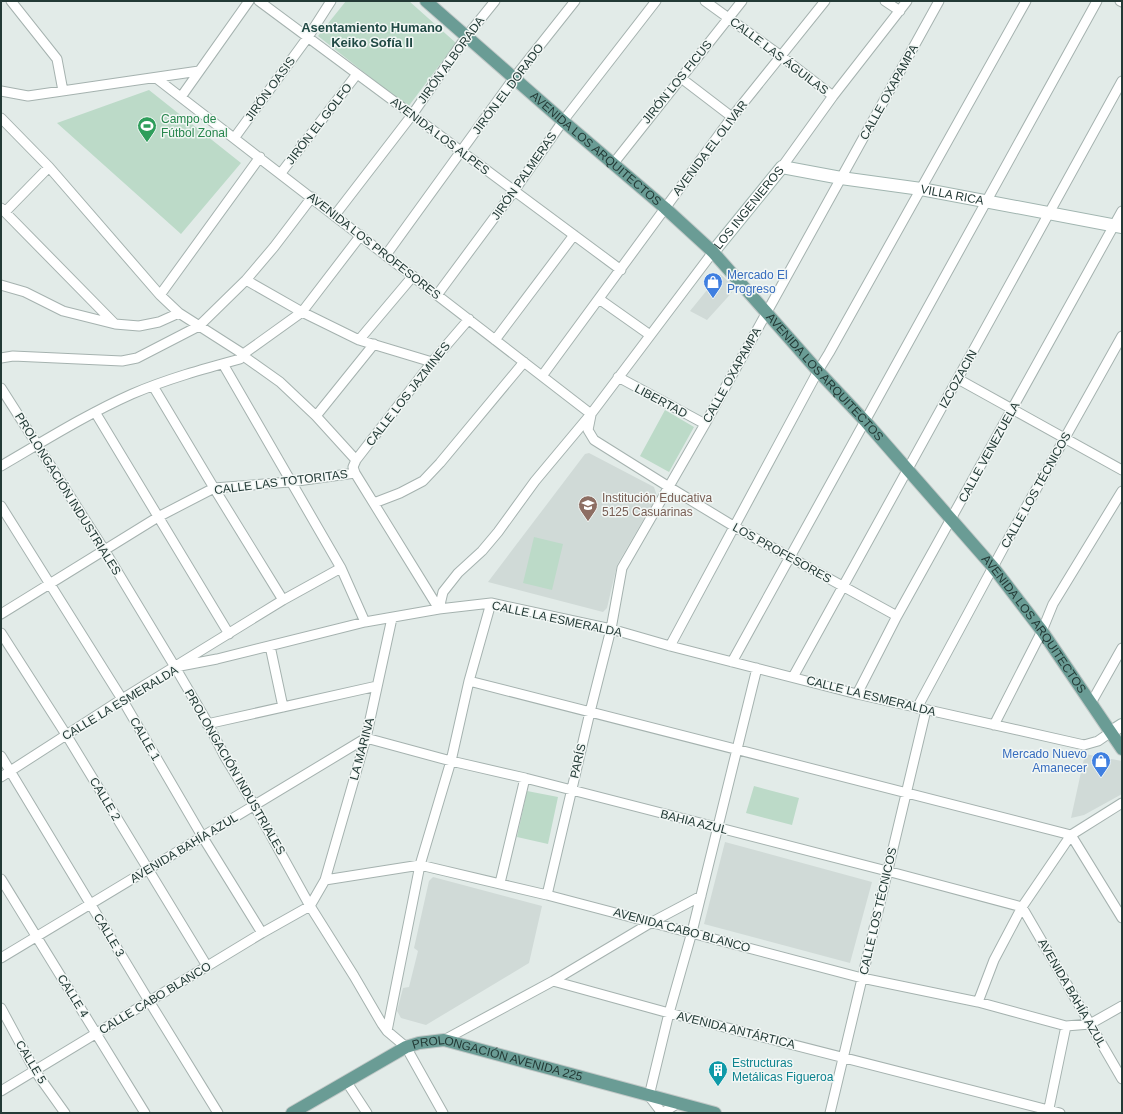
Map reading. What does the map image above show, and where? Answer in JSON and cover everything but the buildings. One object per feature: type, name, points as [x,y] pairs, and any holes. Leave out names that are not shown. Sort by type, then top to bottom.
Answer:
[{"type":"main road","name":"AVENIDA LOS ARQUITECTOS","points":[[426,1],[665,208],[712,252],[818,371],[866,422],[993,567],[1042,631],[1122,750]]},
{"type":"main road","name":"PROLONGACIÓN AVENIDA 225","points":[[292,1113],[406,1047],[419,1043],[444,1040],[715,1113]]},
{"type":"street","points":[[10,1],[56,59],[63,91]]},
{"type":"street","points":[[181,97],[250,1]]},
{"type":"street","name":"AVENIDA LOS ALPES","points":[[259,1],[621,270]]},
{"type":"street","name":"JIRÓN OASIS","points":[[235,137],[308,37],[331,1]]},
{"type":"street","name":"JIRÓN ALBORADA","points":[[335,216],[412,114],[466,37],[495,1]]},
{"type":"street","name":"JIRÓN EL DORADO","points":[[386,255],[514,78],[575,1]]},
{"type":"street","name":"JIRÓN PALMERAS","points":[[437,295],[514,191],[563,121],[656,1]]},
{"type":"street","name":"CALLE LAS ÁGUILAS","points":[[705,1],[834,96]]},
{"type":"street","name":"JIRÓN LOS FICUS","points":[[613,164],[742,1]]},
{"type":"street","name":"AVENIDA EL OLIVAR","points":[[542,376],[732,117],[825,1]]},
{"type":"street","points":[[886,1],[900,11]]},
{"type":"street","name":"LOS INGENIEROS","points":[[439,609],[443,592],[458,573],[482,550],[535,481],[591,414],[712,252],[782,167],[907,1]]},
{"type":"street","name":"CALLE OXAPAMPA","points":[[611,629],[622,568],[767,312],[939,1]]},
{"type":"street","points":[[670,646],[818,371],[1026,1]]},
{"type":"street","points":[[732,662],[866,422],[1097,1]]},
{"type":"street","points":[[1,90],[28,96],[199,71]]},
{"type":"street","name":"JIRÓN EL GOLFO","points":[[281,173],[357,74]]},
{"type":"street","name":"AVENIDA LOS PROFESORES","points":[[156,78],[235,137],[591,414]]},
{"type":"street","points":[[681,78],[732,117]]},
{"type":"street","name":"IZCOZACIN","points":[[794,677],[1122,81]]},
{"type":"street","points":[[1,118],[49,167],[160,295],[179,313],[240,352],[280,382],[316,416],[356,460],[354,467],[355,473],[439,609]]},
{"type":"street","points":[[160,295],[260,157]]},
{"type":"street","points":[[49,167],[3,210],[115,324]]},
{"type":"street","name":"VILLA RICA","points":[[782,167],[841,178],[921,189],[1118,226]]},
{"type":"street","points":[[1,358],[13,356],[122,361],[137,358],[198,326],[246,280],[274,247],[312,197]]},
{"type":"street","name":"CALLE VENEZUELA","points":[[857,694],[897,616],[1012,409],[1118,226],[1122,211]]},
{"type":"street","points":[[1,466],[95,412],[133,394],[190,372],[240,359],[242,355],[302,312],[361,235]]},
{"type":"street","points":[[495,340],[574,235]]},
{"type":"street","points":[[359,340],[413,276]]},
{"type":"street","points":[[246,280],[302,312],[359,340],[432,362]]},
{"type":"street","points":[[1,285],[25,292],[63,311],[115,324],[138,326],[159,322],[179,313]]},
{"type":"street","points":[[599,299],[650,335]]},
{"type":"street","name":"CALLE LOS JAZMINES","points":[[356,460],[432,362],[468,319]]},
{"type":"street","name":"CALLE LOS TÉCNICOS","points":[[830,1113],[906,793],[922,709],[993,567],[1122,336]]},
{"type":"street","points":[[316,416],[374,344]]},
{"type":"street","points":[[374,503],[400,493],[423,481],[440,463],[524,362]]},
{"type":"street","points":[[223,364],[341,568],[365,622]]},
{"type":"street","name":"LIBERTAD","points":[[618,377],[704,424]]},
{"type":"street","points":[[958,379],[1122,470]]},
{"type":"street","points":[[153,386],[283,600]]},
{"type":"street","name":"PROLONGACIÓN INDUSTRIALES","points":[[1,388],[105,551],[175,667],[310,906],[387,1031],[406,1047],[443,1113]]},
{"type":"street","points":[[95,412],[229,634]]},
{"type":"street","name":"LOS PROFESORES","points":[[591,414],[588,430],[594,440],[735,527],[897,616]]},
{"type":"street","name":"CALLE LAS TOTORITAS","points":[[1,614],[158,517],[214,488],[290,482],[355,473]]},
{"type":"street","points":[[994,725],[1042,631],[1053,604],[1122,491]]},
{"type":"street","name":"CALLE 1","points":[[1,506],[122,699],[202,836],[262,933]]},
{"type":"street","points":[[175,667],[283,600],[341,568]]},
{"type":"street","points":[[387,1031],[420,865],[451,761],[469,681],[491,603]]},
{"type":"street","name":"CALLE LA ESMERALDA","points":[[1,777],[67,736],[122,699],[175,667],[217,659],[365,622],[439,609],[491,603],[611,629],[670,646],[857,694],[1084,745],[1098,741],[1111,732]]},
{"type":"street","name":"LA MARINA","points":[[325,880],[366,738],[392,618]]},
{"type":"street","name":"PARÍS","points":[[547,894],[611,629]]},
{"type":"street","name":"CALLE 2","points":[[1,633],[67,736],[147,870],[207,966]]},
{"type":"street","points":[[270,646],[283,707]]},
{"type":"street","points":[[1090,703],[1122,648]]},
{"type":"street","points":[[677,1104],[662,1113],[649,1096],[669,1013],[692,932],[757,668]]},
{"type":"street","points":[[469,681],[1072,835],[1122,918]]},
{"type":"street","points":[[208,724],[377,686]]},
{"type":"street","points":[[1111,732],[1122,725]]},
{"type":"street","name":"BAHIA AZUL","points":[[366,738],[451,761],[525,778],[888,871],[1022,907]]},
{"type":"street","name":"AVENIDA BAHÍA AZUL","points":[[1,958],[366,738]]},
{"type":"street","name":"CALLE 3","points":[[1,756],[218,1113]]},
{"type":"street","points":[[500,883],[525,778]]},
{"type":"street","points":[[978,1002],[994,960],[1022,907],[1072,835],[1122,802]]},
{"type":"street","name":"AVENIDA CABO BLANCO","points":[[325,880],[420,865],[547,894],[862,978],[978,1002],[1066,1026]]},
{"type":"street","name":"CALLE 4","points":[[1,879],[145,1113]]},
{"type":"street","points":[[310,906],[325,880]]},
{"type":"street","points":[[444,1040],[553,981],[652,922],[700,896]]},
{"type":"street","name":"CALLE CABO BLANCO","points":[[1,1091],[262,933],[310,906]]},
{"type":"street","name":"AVENIDA BAHÍA AZUL","points":[[1022,907],[1122,1079]]},
{"type":"street","name":"AVENIDA ANTÁRTICA","points":[[553,981],[669,1013],[843,1057],[1048,1112],[1060,1113]]},
{"type":"street","points":[[1048,1112],[1066,1026],[1090,1024],[1122,1006]]},
{"type":"street","name":"CALLE 5","points":[[1,1008],[35,1071],[65,1113]]},
{"type":"street","points":[[346,1081],[367,1113]]},
{"type":"shaded area","name":"Mercado El Progreso","points":[[720,274],[736,288],[707,320],[690,311]]},
{"type":"shaded area","name":"Institución Educativa 5125 Casuarinas","points":[[589,453],[654,487],[657,496],[617,565],[607,608],[603,612],[488,582],[585,454]]},
{"type":"shaded area","name":"Mercado Nuevo Amanecer","points":[[1085,754],[1122,761],[1122,794],[1084,815],[1071,818]]},
{"type":"shaded area","points":[[725,842],[872,882],[850,963],[704,924]]},
{"type":"shaded area","points":[[433,877],[542,906],[529,963],[426,1025],[401,1018],[397,1011],[403,988],[409,987],[418,951],[414,948],[429,881]]},
{"type":"green space","points":[[346,1],[409,1],[456,43],[408,107],[318,36]]},
{"type":"green space","name":"Campo de Fútbol Zonal","points":[[149,90],[241,163],[181,234],[57,123]]},
{"type":"green space","points":[[665,410],[694,427],[669,472],[640,456]]},
{"type":"green space","points":[[534,537],[563,544],[552,590],[523,583]]},
{"type":"green space","points":[[754,786],[799,798],[792,825],[746,813]]},
{"type":"green space","points":[[527,791],[558,797],[548,844],[517,837]]},
{"type":"place","name":"Campo de Fútbol Zonal","points":[[147,143]]},
{"type":"place","name":"Mercado El Progreso","points":[[713,299]]},
{"type":"place","name":"Institución Educativa 5125 Casuarinas","points":[[588,522]]},
{"type":"place","name":"Mercado Nuevo Amanecer","points":[[1101,778]]},
{"type":"place","name":"Estructuras Metálicas Figueroa","points":[[718,1087]]},
{"type":"district","name":"Asentamiento Humano Keiko Sofía II","points":[[372,34]]}]
